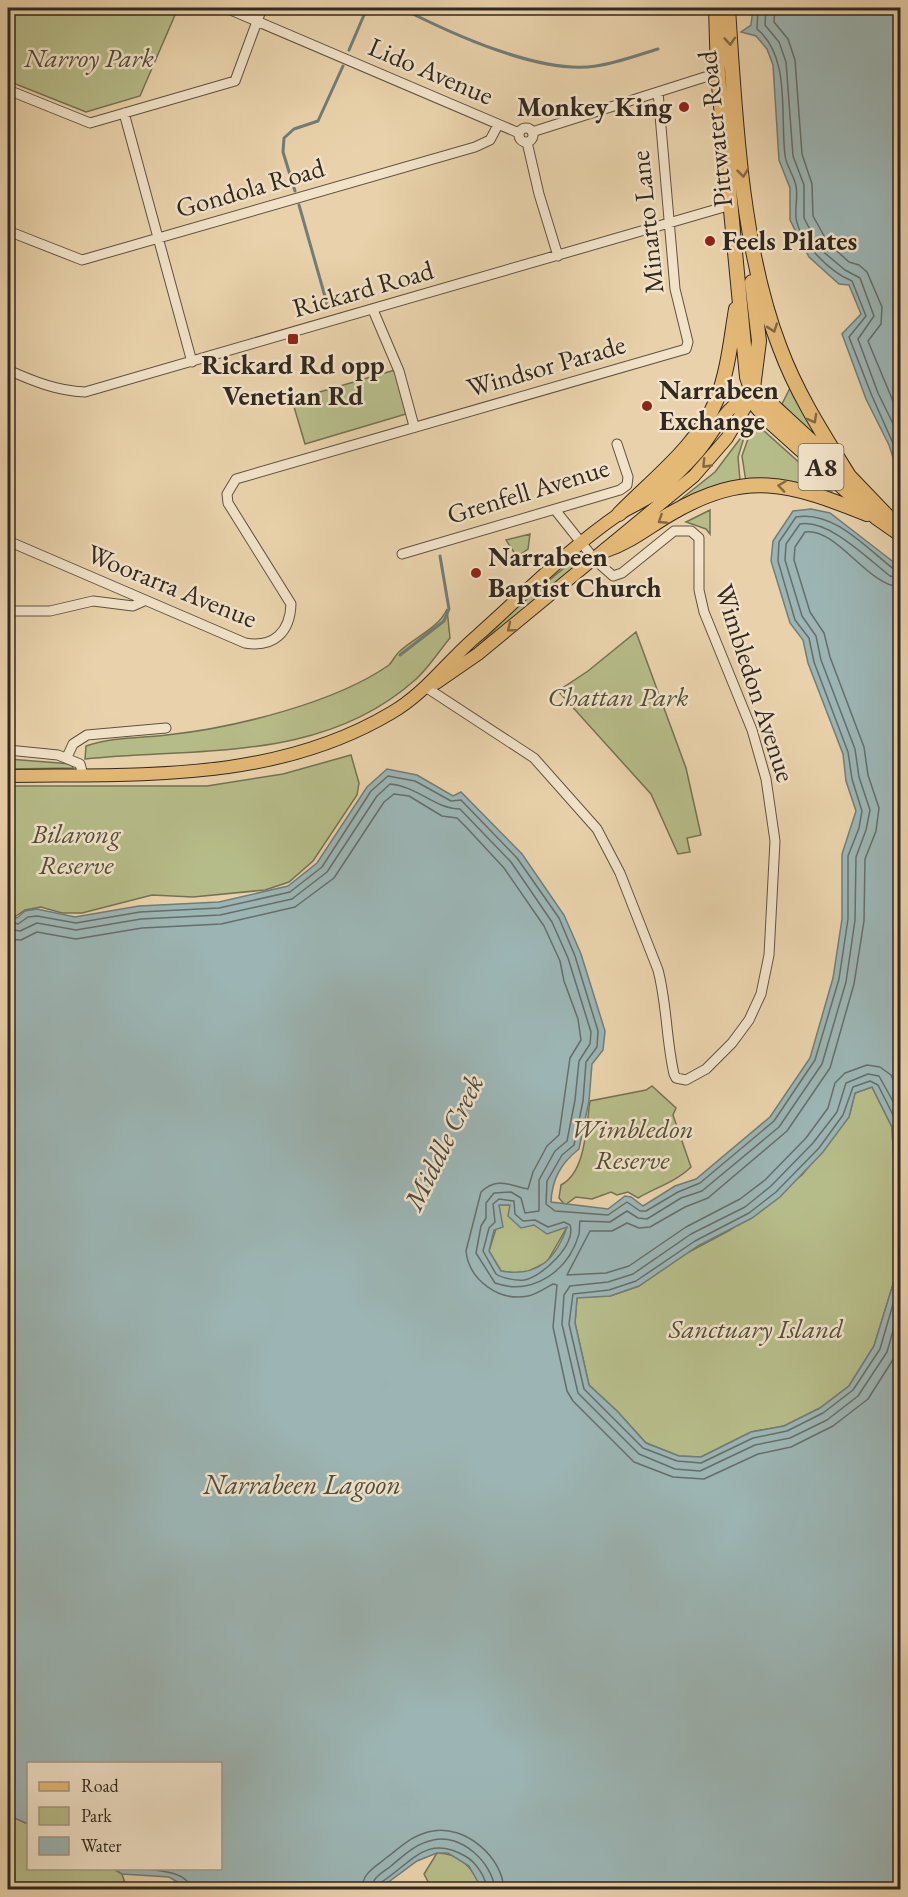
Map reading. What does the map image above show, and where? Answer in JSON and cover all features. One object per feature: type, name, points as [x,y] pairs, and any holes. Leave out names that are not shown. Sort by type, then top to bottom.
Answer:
[{"type":"highway","name":"Pittwater Road","points":[[716,8],[718,75],[747,377],[752,396],[768,420],[877,518],[900,532]]},
{"type":"highway","name":"Pittwater Road","points":[[728,8],[753,251],[770,322],[784,358],[818,427],[849,476]]},
{"type":"highway","points":[[752,396],[759,341],[751,277],[753,251]]},
{"type":"highway","points":[[619,514],[685,449],[707,418],[717,399],[726,366],[739,292]]},
{"type":"highway","name":"Pittwater Road","points":[[752,396],[769,402],[849,476],[900,532]]},
{"type":"highway","points":[[606,550],[623,544],[668,515],[704,497],[756,484],[787,486],[808,491],[877,518]]},
{"type":"main road","points":[[427,688],[465,646],[582,543],[619,514],[652,495],[676,474],[696,453],[734,404],[752,396]]},
{"type":"main road","points":[[8,776],[190,773],[286,757],[352,734],[392,713],[427,688],[444,680],[595,560],[711,458],[732,431],[752,396]]},
{"type":"main road","points":[[465,646],[478,654]]},
{"type":"street","name":"Lido Avenue","points":[[226,8],[519,133]]},
{"type":"street","points":[[8,90],[90,123],[235,81],[262,8]]},
{"type":"street","points":[[617,8],[637,8]]},
{"type":"street","points":[[532,132],[658,92],[718,75],[733,74]]},
{"type":"street","name":"Minarto Lane","points":[[658,92],[675,289],[687,346]]},
{"type":"street","points":[[124,113],[192,362]]},
{"type":"street","name":"Gondola Road","points":[[8,231],[82,260],[475,147],[490,140],[498,125]]},
{"type":"street","points":[[527,142],[521,140],[519,133],[526,128],[532,132]]},
{"type":"street","points":[[527,142],[532,138],[532,132]]},
{"type":"street","points":[[527,142],[539,194],[558,256]]},
{"type":"street","name":"Rickard Road","points":[[8,370],[45,386],[85,392],[731,205]]},
{"type":"street","points":[[373,310],[399,371],[414,426]]},
{"type":"street","name":"Windsor Parade","points":[[414,426],[677,352],[687,346]]},
{"type":"street","name":"Woorarra Avenue","points":[[8,542],[144,601],[245,643],[258,646],[280,637],[290,618],[291,604],[231,512],[227,494],[230,486],[236,479],[247,475],[414,426]]},
{"type":"street","name":"Grenfell Avenue","points":[[402,554],[540,511],[556,511],[560,506],[620,490],[627,485],[628,477],[617,444]]},
{"type":"street","name":"Wimbledon Avenue","points":[[427,688],[534,759],[603,837],[658,970],[664,990],[667,1042],[674,1074],[680,1080],[686,1080],[706,1069],[732,1043],[749,1020],[767,977],[775,841],[766,779],[752,730],[704,612],[698,581],[700,542],[696,534],[686,530],[674,531],[618,575],[608,574],[556,511]]},
{"type":"street","points":[[8,611],[50,611],[93,601],[133,606],[144,601]]},
{"type":"street","points":[[67,757],[73,744],[87,735],[166,728]]},
{"type":"street","points":[[8,750],[67,757],[80,764],[83,775]]},
{"type":"green space","name":"Narroy Park","points":[[8,8],[178,8],[140,96],[86,112],[8,81]]},
{"type":"green space","points":[[395,370],[406,414],[305,444],[292,400]]},
{"type":"green space","points":[[790,388],[823,447],[782,404]]},
{"type":"green space","points":[[758,429],[764,431],[831,491],[798,484],[746,482],[742,456],[750,433]]},
{"type":"green space","points":[[746,431],[738,457],[740,480],[671,507],[715,472]]},
{"type":"green space","points":[[710,510],[710,534],[706,529],[686,522]]},
{"type":"green space","points":[[530,534],[528,549],[517,557],[506,540]]},
{"type":"green space","points":[[570,563],[575,570],[477,647],[517,607]]},
{"type":"green space","points":[[447,609],[450,638],[424,671],[379,707],[340,726],[300,738],[258,746],[85,759],[86,746],[96,743],[193,732],[252,720],[341,691],[367,679],[389,665],[400,651],[433,627]]},
{"type":"green space","name":"Chattan Park","points":[[636,632],[686,768],[701,835],[687,838],[690,852],[678,854],[651,794],[558,691],[588,671]]},
{"type":"green space","name":"Bilarong Reserve","points":[[351,755],[359,783],[357,795],[313,861],[289,882],[265,890],[193,897],[152,895],[82,913],[62,913],[41,907],[25,910],[16,916],[8,914],[8,786],[207,786],[283,774]]},
{"type":"green space","points":[[8,759],[72,764],[73,768],[8,769]]},
{"type":"green space","name":"Wimbledon Reserve","points":[[652,1086],[676,1108],[673,1115],[691,1167],[673,1180],[638,1198],[628,1192],[617,1195],[611,1192],[592,1199],[576,1197],[565,1205],[559,1198],[561,1185],[576,1170],[580,1160],[586,1136],[590,1101],[646,1090]]},
{"type":"green space","name":"Sanctuary Island","points":[[872,1087],[892,1127],[899,1265],[874,1346],[849,1386],[820,1408],[784,1426],[751,1432],[701,1457],[679,1456],[646,1443],[589,1385],[575,1323],[577,1297],[610,1296],[639,1286],[672,1261],[730,1230],[802,1175],[849,1117],[855,1093]]},
{"type":"green space","points":[[499,1205],[510,1205],[534,1225],[567,1227],[547,1262],[523,1274],[501,1271],[489,1251],[500,1216]]},
{"type":"green space","points":[[8,1815],[27,1824],[27,1870],[116,1870],[122,1874],[127,1889],[8,1889]]},
{"type":"green space","points":[[437,1853],[459,1859],[475,1875],[482,1889],[432,1889],[424,1874]]},
{"type":"water","points":[[753,8],[900,8],[900,479],[889,445],[866,399],[842,334],[861,314],[849,285],[839,284],[809,257],[790,220],[790,188],[779,160],[773,65],[767,49],[756,36],[741,32],[751,25]]},
{"type":"water","name":"Narrabeen Lagoon","points":[[811,509],[830,513],[900,567],[900,1889],[482,1889],[469,1866],[448,1853],[437,1853],[417,1861],[379,1889],[189,1889],[169,1877],[122,1874],[116,1870],[222,1870],[222,1762],[27,1762],[27,1824],[8,1815],[8,915],[17,918],[25,911],[37,909],[75,917],[139,906],[219,902],[288,886],[317,863],[367,787],[387,769],[417,775],[453,796],[461,792],[522,854],[564,915],[581,954],[605,1031],[603,1050],[592,1064],[589,1101],[579,1149],[567,1160],[559,1172],[553,1186],[551,1202],[608,1209],[625,1196],[631,1197],[643,1206],[675,1186],[696,1179],[770,1117],[810,1058],[833,978],[842,919],[842,854],[856,811],[846,781],[843,754],[808,663],[803,640],[790,623],[771,561],[773,541],[793,511]],"holes":[[[872,1087],[892,1127],[899,1265],[874,1346],[849,1386],[820,1408],[784,1426],[751,1432],[701,1457],[679,1456],[646,1443],[589,1385],[575,1323],[577,1298],[610,1296],[639,1286],[698,1246],[752,1218],[780,1197],[823,1152],[849,1117],[855,1093]],[[499,1205],[510,1205],[508,1216],[521,1228],[534,1225],[547,1234],[567,1227],[557,1249],[535,1269],[501,1271],[489,1251],[494,1230],[503,1227]]]},
{"type":"waterway","points":[[349,50],[367,8]]},
{"type":"waterway","points":[[401,8],[444,29],[496,50],[549,64],[574,67],[596,66],[658,49]]},
{"type":"waterway","points":[[295,191],[283,152],[284,138],[294,129],[318,121],[343,66]]},
{"type":"waterway","points":[[299,205],[328,307]]},
{"type":"waterway","points":[[400,655],[444,621],[449,609],[440,556]]},
{"type":"place","name":"Monkey King","points":[[684,107]]},
{"type":"place","name":"Feels Pilates","points":[[710,241]]},
{"type":"place","name":"Rickard Rd opp Venetian Rd","points":[[293,339]]},
{"type":"place","name":"Narrabeen Exchange","points":[[647,406]]},
{"type":"place","name":"Narrabeen Baptist Church","points":[[476,573]]},
{"type":"water label","name":"Middle Creek","points":[[443,1142]]}]
